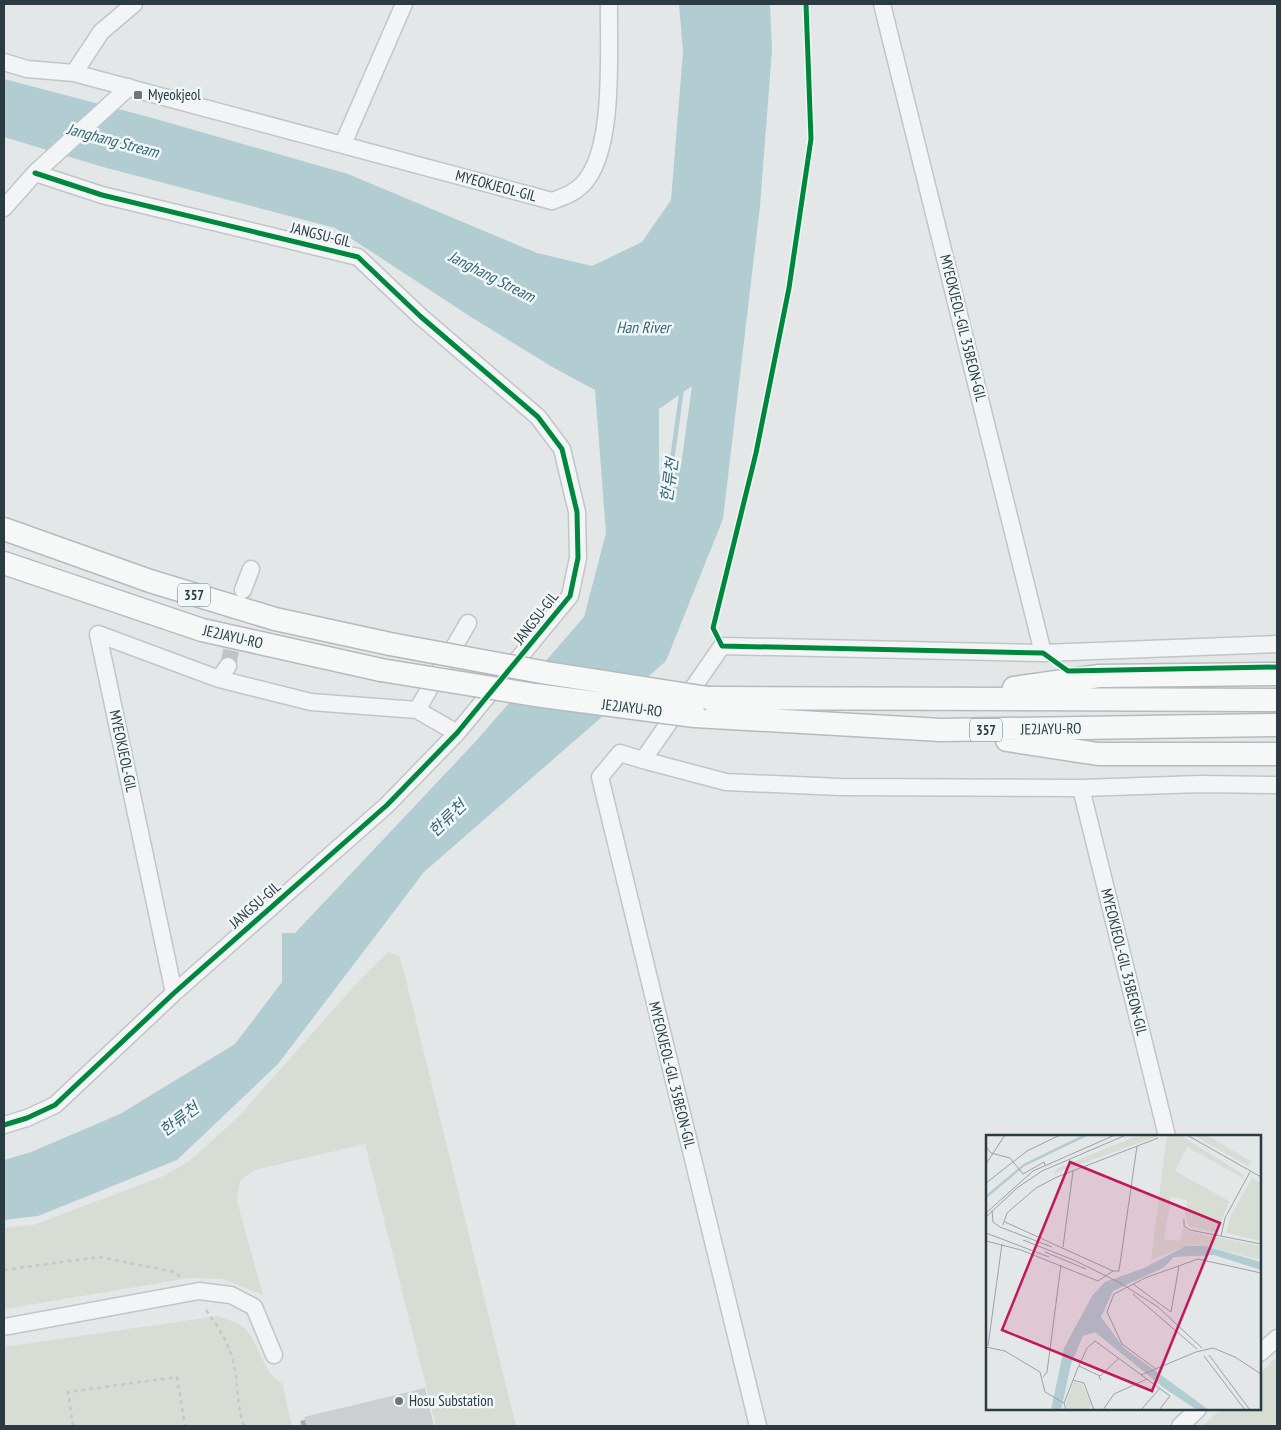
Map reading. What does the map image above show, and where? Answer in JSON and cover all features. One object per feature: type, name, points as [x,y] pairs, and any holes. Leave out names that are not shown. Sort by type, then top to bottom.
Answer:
[{"type":"highway","name":"JE2JAYU-RO","points":[[4,529],[150,582],[275,619],[390,644],[547,673],[702,707]]},
{"type":"highway","name":"JE2JAYU-RO","points":[[4,563],[31,574],[202,630],[381,670],[536,695],[702,707],[942,730],[1277,725]]},
{"type":"highway","points":[[934,700],[1099,676],[1277,674]]},
{"type":"highway","points":[[702,707],[934,700],[1277,700]]},
{"type":"highway","points":[[942,730],[1098,754],[1277,754]]},
{"type":"street","points":[[74,73],[101,32],[134,4]]},
{"type":"street","points":[[343,144],[404,4]]},
{"type":"street","name":"MYEOKJEOL-GIL","points":[[4,62],[27,69],[74,73],[552,201],[570,195],[582,185],[591,174],[600,154],[605,128],[609,4]]},
{"type":"street","name":"MYEOKJEOL-GIL 35BEON-GIL","points":[[882,4],[1043,653]]},
{"type":"street","points":[[4,208],[38,170],[129,87]]},
{"type":"street","name":"JANGSU-GIL","points":[[4,1125],[27,1118],[55,1105],[174,993],[387,805],[457,733],[570,596],[578,558],[576,512],[562,449],[538,417],[420,316],[358,257],[102,195],[38,170]]},
{"type":"street","points":[[243,590],[251,569]]},
{"type":"street","points":[[457,733],[417,710],[468,623]]},
{"type":"street","name":"MYEOKJEOL-GIL","points":[[174,993],[98,634],[224,672],[311,702],[417,710]]},
{"type":"street","points":[[1277,644],[1043,653],[722,646],[643,760],[726,782],[840,788],[1081,788],[1201,784],[1277,784]]},
{"type":"street","name":"MYEOKJEOL-GIL 35BEON-GIL","points":[[643,760],[620,753],[600,777],[758,1426]]},
{"type":"street","name":"MYEOKJEOL-GIL 35BEON-GIL","points":[[1081,788],[1167,1135]]},
{"type":"street","points":[[4,1327],[199,1291],[231,1295],[254,1307],[274,1355]]},
{"type":"street","points":[[1261,1352],[1277,1338]]},
{"type":"street","points":[[1180,1426],[1197,1410]]},
{"type":"path","points":[[4,1270],[99,1257],[175,1272],[186,1283]]},
{"type":"path","points":[[206,1310],[227,1341],[236,1375],[239,1412],[244,1426]]},
{"type":"path","points":[[73,1426],[68,1392],[177,1377],[185,1426]]},
{"type":"shaded area","points":[[388,952],[399,956],[405,976],[516,1426],[436,1426],[365,1144],[254,1170],[240,1181],[237,1201],[263,1295],[223,1279],[189,1278],[4,1309],[4,1228],[33,1225],[164,1176],[191,1160],[238,1117],[357,983]]},
{"type":"shaded area","points":[[218,1316],[240,1325],[252,1338],[269,1371],[282,1383],[292,1426],[4,1426],[4,1347]]},
{"type":"shaded area","points":[[1277,1357],[1277,1424],[1275,1426],[1202,1426],[1220,1410],[1261,1410],[1261,1372]]},
{"type":"water","points":[[679,4],[770,4],[772,50],[760,206],[723,519],[666,661],[424,872],[278,1064],[177,1160],[38,1216],[4,1220],[4,1160],[31,1152],[120,1114],[235,1044],[282,982],[282,933],[295,933],[476,741],[584,617],[606,533],[595,390],[554,368],[471,317],[335,228],[103,167],[4,137],[4,79],[149,117],[348,174],[537,253],[592,266],[642,242],[671,200],[683,52]],"holes":[[[692,386],[681,465],[659,475],[659,409]]]},
{"type":"building","name":"Hosu Substation","points":[[425,1388],[434,1426],[307,1426],[304,1417]]},
{"type":"waterway","name":"한류천","points":[[670,475],[682,388]]},
{"type":"tunnel","points":[[228,666],[242,597]]},
{"type":"cycle path","points":[[806,4],[811,139],[789,288],[756,453],[713,628],[722,646],[1043,653],[1068,671],[1277,667]]},
{"type":"cycle path","points":[[4,1125],[27,1118],[55,1105],[174,993],[387,805],[457,733],[570,596],[578,558],[577,512],[562,449],[538,417],[420,316],[358,257],[102,195],[35,173]]},
{"type":"place","name":"Myeokjeol","points":[[138,95]]},
{"type":"place","name":"Hosu Substation","points":[[399,1401]]},
{"type":"water label","name":"Janghang Stream","points":[[113,140]]},
{"type":"water label","name":"Janghang Stream","points":[[492,276]]},
{"type":"water label","name":"Han River","points":[[643,327]]}]
